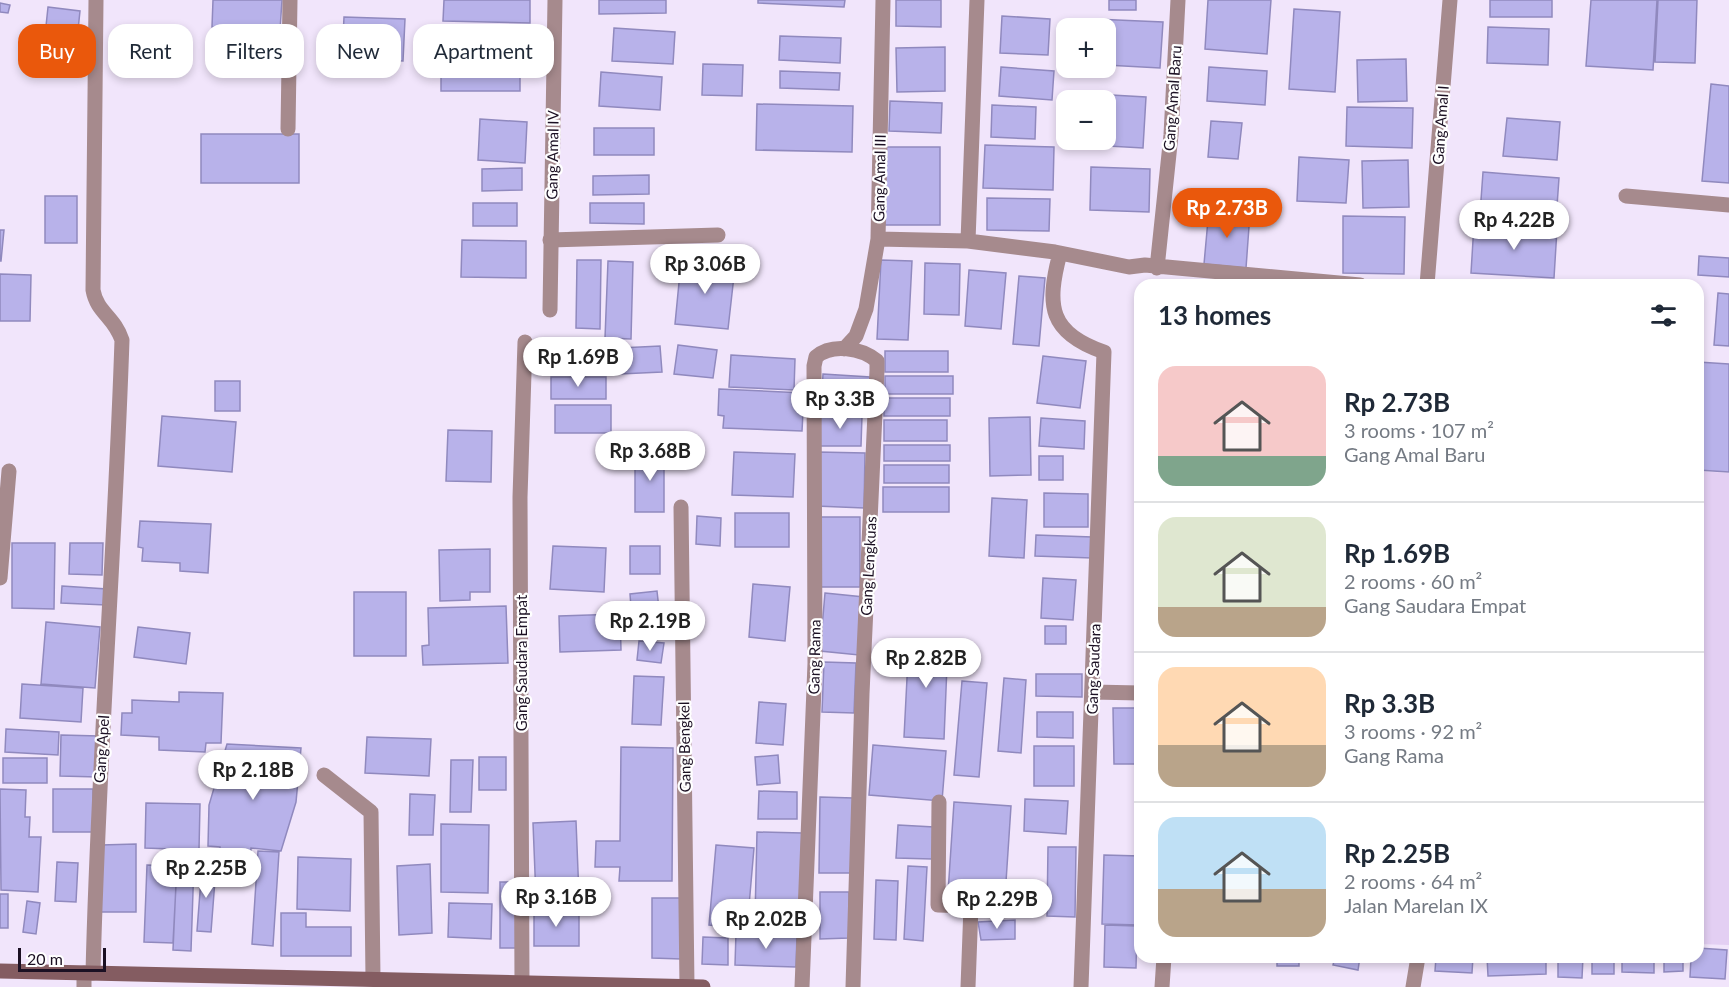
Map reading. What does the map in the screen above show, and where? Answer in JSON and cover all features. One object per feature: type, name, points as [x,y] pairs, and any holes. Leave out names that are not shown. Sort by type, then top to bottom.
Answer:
[{"type":"main road","points":[[0,971],[87,978],[373,979],[531,985],[703,987]]},
{"type":"street","name":"Gang Apel","points":[[87,978],[114,526],[122,340],[117,325],[98,306],[93,290],[96,0]]},
{"type":"street","points":[[288,129],[290,0]]},
{"type":"street","name":"Gang Amal IV","points":[[550,310],[555,0]]},
{"type":"street","name":"Gang Amal III","points":[[844,349],[856,336],[866,309],[878,239],[883,0]]},
{"type":"street","points":[[968,242],[977,0]]},
{"type":"street","name":"Gang Amal Baru","points":[[1157,268],[1171,135],[1178,0]]},
{"type":"street","name":"Gang Amal I","points":[[1427,279],[1450,0]]},
{"type":"street","points":[[1626,196],[1729,205]]},
{"type":"street","points":[[550,240],[718,235]]},
{"type":"street","points":[[878,239],[968,242],[1060,253],[1130,267],[1288,279]]},
{"type":"street","name":"Gang Saudara","points":[[1060,253],[1054,274],[1052,306],[1060,327],[1087,346],[1104,352],[1081,987]]},
{"type":"street","name":"Gang Saudara Empat","points":[[525,342],[520,496],[531,985]]},
{"type":"street","name":"Gang Rama","points":[[802,987],[815,663],[814,366],[816,357],[823,350],[844,349]]},
{"type":"street","name":"Gang Lengkuas","points":[[844,349],[866,352],[877,361],[861,716],[853,987]]},
{"type":"street","points":[[0,578],[9,471]]},
{"type":"street","name":"Gang Bengkel","points":[[681,507],[687,986]]},
{"type":"street","points":[[1092,692],[1134,693]]},
{"type":"street","points":[[324,775],[371,812],[373,979]]},
{"type":"street","points":[[939,802],[938,904],[971,906],[968,987]]},
{"type":"street","points":[[1162,987],[1164,963]]},
{"type":"street","points":[[1413,987],[1417,963]]},
{"type":"shaded area","points":[[1704,471],[1729,473],[1729,945],[1704,944]]},
{"type":"building","points":[[213,0],[282,0],[280,24],[212,24]]},
{"type":"building","points":[[444,0],[530,0],[530,23],[443,21]]},
{"type":"building","points":[[599,0],[666,0],[666,13],[599,14]]},
{"type":"building","points":[[758,0],[845,0],[844,7],[758,3]]},
{"type":"building","points":[[896,0],[941,0],[941,27],[896,26]]},
{"type":"building","points":[[1109,0],[1136,0],[1136,10],[1109,10]]},
{"type":"building","points":[[1208,0],[1271,0],[1267,54],[1205,49]]},
{"type":"building","points":[[1490,0],[1552,0],[1552,17],[1490,17]]},
{"type":"building","points":[[1591,0],[1657,0],[1653,70],[1586,66]]},
{"type":"building","points":[[1658,0],[1697,0],[1695,63],[1655,62]]},
{"type":"building","points":[[0,3],[10,5],[8,13],[0,12]]},
{"type":"building","points":[[48,7],[80,11],[79,24],[46,24]]},
{"type":"building","points":[[1294,9],[1340,12],[1335,92],[1289,89]]},
{"type":"building","points":[[1002,16],[1050,19],[1048,55],[1000,53]]},
{"type":"building","points":[[344,17],[405,19],[403,61],[401,61],[401,24],[344,24]]},
{"type":"building","points":[[1116,20],[1163,22],[1160,68],[1116,66]]},
{"type":"building","points":[[1488,27],[1549,29],[1548,65],[1487,63]]},
{"type":"building","points":[[614,28],[675,32],[673,64],[612,61]]},
{"type":"building","points":[[780,36],[841,38],[840,63],[779,60]]},
{"type":"building","points":[[945,47],[945,91],[897,92],[896,48]]},
{"type":"building","points":[[1406,59],[1407,101],[1358,102],[1357,60]]},
{"type":"building","points":[[703,64],[743,65],[742,96],[702,95]]},
{"type":"building","points":[[1001,67],[1054,71],[1052,100],[999,96]]},
{"type":"building","points":[[1209,67],[1267,71],[1265,105],[1207,101]]},
{"type":"building","points":[[780,71],[840,73],[839,90],[780,88]]},
{"type":"building","points":[[601,72],[662,77],[660,110],[599,106]]},
{"type":"building","points":[[441,78],[520,78],[520,91],[441,91]]},
{"type":"building","points":[[1711,84],[1729,86],[1729,183],[1702,181]]},
{"type":"building","points":[[1116,95],[1146,97],[1143,148],[1116,146]]},
{"type":"building","points":[[890,101],[942,103],[941,133],[889,131]]},
{"type":"building","points":[[757,104],[853,106],[852,152],[756,150]]},
{"type":"building","points":[[992,105],[1036,107],[1035,139],[991,137]]},
{"type":"building","points":[[1347,107],[1413,108],[1412,148],[1346,146]]},
{"type":"building","points":[[1507,118],[1560,122],[1557,160],[1503,156]]},
{"type":"building","points":[[480,119],[527,122],[525,163],[478,160]]},
{"type":"building","points":[[1211,121],[1242,123],[1238,159],[1208,157]]},
{"type":"building","points":[[594,128],[654,128],[654,155],[594,155]]},
{"type":"building","points":[[201,134],[299,134],[299,183],[201,183]]},
{"type":"building","points":[[985,145],[1054,147],[1053,190],[983,188]]},
{"type":"building","points":[[885,147],[940,147],[940,225],[885,225]]},
{"type":"building","points":[[1299,157],[1349,160],[1346,203],[1297,201]]},
{"type":"building","points":[[1408,160],[1409,207],[1363,208],[1362,161]]},
{"type":"building","points":[[1091,167],[1150,169],[1149,212],[1090,210]]},
{"type":"building","points":[[522,168],[522,190],[482,191],[482,169]]},
{"type":"building","points":[[1483,172],[1559,178],[1556,220],[1480,214]]},
{"type":"building","points":[[649,175],[649,194],[593,195],[593,176]]},
{"type":"building","points":[[45,196],[77,196],[77,243],[45,243]]},
{"type":"building","points":[[987,198],[1050,199],[1049,231],[987,230]]},
{"type":"building","points":[[473,203],[517,203],[517,226],[473,226]]},
{"type":"building","points":[[590,203],[644,203],[644,224],[590,223]]},
{"type":"building","points":[[1209,209],[1250,213],[1246,268],[1204,264]]},
{"type":"building","points":[[1343,216],[1405,217],[1404,274],[1343,273]]},
{"type":"building","points":[[1474,224],[1557,229],[1554,278],[1471,273]]},
{"type":"building","points":[[0,230],[4,230],[1,261],[0,261]]},
{"type":"building","points":[[462,240],[526,241],[526,278],[461,277]]},
{"type":"building","points":[[1699,256],[1729,258],[1729,277],[1698,275]]},
{"type":"building","points":[[577,260],[601,260],[600,329],[576,328]]},
{"type":"building","points":[[881,260],[912,261],[908,340],[877,339]]},
{"type":"building","points":[[608,261],[633,262],[631,339],[605,338]]},
{"type":"building","points":[[681,262],[735,267],[728,329],[675,324]]},
{"type":"building","points":[[925,263],[960,264],[959,315],[924,314]]},
{"type":"building","points":[[969,270],[1006,273],[1001,329],[965,326]]},
{"type":"building","points":[[0,274],[31,275],[30,321],[0,321]]},
{"type":"building","points":[[1019,276],[1045,278],[1039,346],[1013,344]]},
{"type":"building","points":[[1718,293],[1729,294],[1729,346],[1714,345]]},
{"type":"building","points":[[678,345],[717,350],[713,378],[674,374]]},
{"type":"building","points":[[660,346],[662,372],[620,374],[620,348]]},
{"type":"building","points":[[562,349],[601,350],[600,372],[561,372]]},
{"type":"building","points":[[885,351],[948,351],[948,372],[885,372]]},
{"type":"building","points":[[731,355],[795,359],[794,390],[729,387]]},
{"type":"building","points":[[1043,356],[1086,361],[1080,408],[1037,403]]},
{"type":"building","points":[[1704,362],[1729,364],[1729,472],[1704,470]]},
{"type":"building","points":[[823,374],[870,377],[868,410],[821,408]]},
{"type":"building","points":[[885,376],[953,376],[953,394],[885,394]]},
{"type":"building","points":[[551,377],[606,377],[606,399],[551,399]]},
{"type":"building","points":[[215,381],[240,381],[240,411],[215,411]]},
{"type":"building","points":[[719,389],[804,393],[802,431],[723,428],[724,416],[718,415]]},
{"type":"building","points":[[884,398],[950,398],[950,416],[884,416]]},
{"type":"building","points":[[555,405],[611,405],[611,433],[555,433]]},
{"type":"building","points":[[820,414],[862,416],[861,446],[819,446]]},
{"type":"building","points":[[162,416],[236,422],[232,472],[158,466]]},
{"type":"building","points":[[1030,417],[1031,475],[990,476],[989,418]]},
{"type":"building","points":[[1041,418],[1085,421],[1084,449],[1039,446]]},
{"type":"building","points":[[884,420],[947,420],[947,441],[884,441]]},
{"type":"building","points":[[448,430],[492,431],[491,482],[446,481]]},
{"type":"building","points":[[884,445],[950,445],[950,461],[884,461]]},
{"type":"building","points":[[635,451],[664,451],[664,512],[635,512]]},
{"type":"building","points":[[734,452],[795,454],[793,497],[732,495]]},
{"type":"building","points":[[818,452],[865,453],[864,508],[816,506]]},
{"type":"building","points":[[1039,456],[1063,456],[1063,480],[1039,480]]},
{"type":"building","points":[[884,465],[949,465],[949,483],[884,483]]},
{"type":"building","points":[[883,487],[949,487],[949,512],[883,512]]},
{"type":"building","points":[[1044,493],[1088,494],[1088,527],[1044,527]]},
{"type":"building","points":[[992,498],[1027,500],[1024,558],[989,556]]},
{"type":"building","points":[[735,513],[789,513],[789,547],[735,547]]},
{"type":"building","points":[[697,516],[721,518],[720,546],[696,544]]},
{"type":"building","points":[[821,517],[860,517],[860,587],[821,587]]},
{"type":"building","points":[[140,521],[211,524],[208,573],[180,571],[180,563],[142,561],[143,548],[138,547]]},
{"type":"building","points":[[1036,535],[1092,537],[1092,558],[1035,556]]},
{"type":"building","points":[[12,543],[55,543],[54,609],[12,608]]},
{"type":"building","points":[[70,543],[103,543],[102,575],[69,574]]},
{"type":"building","points":[[553,546],[606,548],[604,592],[550,589]]},
{"type":"building","points":[[630,546],[660,546],[660,574],[630,574]]},
{"type":"building","points":[[490,549],[490,592],[470,592],[470,600],[440,601],[439,550]]},
{"type":"building","points":[[1043,578],[1076,580],[1073,620],[1041,618]]},
{"type":"building","points":[[753,584],[790,587],[785,641],[749,637]]},
{"type":"building","points":[[62,586],[107,589],[106,605],[61,603]]},
{"type":"building","points":[[657,591],[660,618],[632,621],[630,594]]},
{"type":"building","points":[[354,592],[406,592],[406,656],[354,656]]},
{"type":"building","points":[[825,593],[864,597],[859,655],[820,651]]},
{"type":"building","points":[[506,606],[508,663],[423,665],[422,646],[429,645],[428,608]]},
{"type":"building","points":[[620,614],[621,650],[560,652],[559,616]]},
{"type":"building","points":[[46,622],[100,627],[95,688],[41,684]]},
{"type":"building","points":[[1045,626],[1066,626],[1066,644],[1045,644]]},
{"type":"building","points":[[138,627],[190,633],[186,664],[134,657]]},
{"type":"building","points":[[909,639],[948,641],[944,739],[904,737]]},
{"type":"building","points":[[639,641],[664,643],[661,663],[637,660]]},
{"type":"building","points":[[824,662],[856,663],[854,713],[822,712]]},
{"type":"building","points":[[1036,674],[1082,674],[1082,697],[1036,696]]},
{"type":"building","points":[[634,676],[664,677],[661,725],[632,724]]},
{"type":"building","points":[[1004,678],[1026,680],[1021,753],[998,751]]},
{"type":"building","points":[[962,681],[987,683],[979,777],[954,775]]},
{"type":"building","points":[[22,684],[83,688],[81,722],[20,718]]},
{"type":"building","points":[[179,692],[223,693],[221,743],[206,743],[205,752],[159,750],[159,737],[121,735],[122,713],[132,713],[132,700],[179,702]]},
{"type":"building","points":[[759,702],[786,704],[783,745],[756,743]]},
{"type":"building","points":[[1113,708],[1134,708],[1134,764],[1114,764]]},
{"type":"building","points":[[1037,712],[1073,712],[1073,738],[1037,737]]},
{"type":"building","points":[[6,729],[59,732],[58,755],[5,752]]},
{"type":"building","points":[[61,735],[99,736],[98,777],[60,776]]},
{"type":"building","points":[[367,737],[431,739],[429,776],[365,773]]},
{"type":"building","points":[[227,744],[301,748],[296,802],[281,851],[251,848],[250,865],[219,864],[220,847],[208,846],[209,805]]},
{"type":"building","points":[[873,745],[946,751],[942,801],[869,795]]},
{"type":"building","points":[[1034,746],[1074,746],[1074,786],[1034,786]]},
{"type":"building","points":[[621,747],[673,748],[672,881],[619,881],[620,867],[595,867],[596,841],[620,841]]},
{"type":"building","points":[[778,755],[780,783],[757,785],[755,757]]},
{"type":"building","points":[[479,757],[506,757],[506,790],[479,790]]},
{"type":"building","points":[[3,758],[47,758],[47,783],[3,783]]},
{"type":"building","points":[[451,760],[473,760],[471,812],[450,812]]},
{"type":"building","points":[[0,789],[26,790],[25,817],[30,817],[29,837],[41,837],[38,892],[1,890]]},
{"type":"building","points":[[53,789],[93,789],[93,832],[53,832]]},
{"type":"building","points":[[759,791],[797,792],[797,819],[758,819]]},
{"type":"building","points":[[410,794],[435,795],[433,835],[409,835]]},
{"type":"building","points":[[820,797],[853,798],[852,873],[819,873]]},
{"type":"building","points":[[1025,799],[1068,801],[1066,834],[1024,831]]},
{"type":"building","points":[[954,802],[1011,806],[1005,897],[948,893]]},
{"type":"building","points":[[146,803],[200,804],[199,850],[145,848]]},
{"type":"building","points":[[576,821],[579,896],[536,898],[533,823]]},
{"type":"building","points":[[441,824],[489,825],[488,893],[441,892]]},
{"type":"building","points":[[898,825],[934,827],[932,859],[896,858]]},
{"type":"building","points":[[757,832],[802,833],[799,919],[755,918]]},
{"type":"building","points":[[136,844],[136,912],[101,912],[101,845]]},
{"type":"building","points":[[716,845],[754,848],[747,929],[709,925]]},
{"type":"building","points":[[1048,847],[1076,847],[1075,917],[1047,916]]},
{"type":"building","points":[[258,851],[279,852],[273,946],[252,944]]},
{"type":"building","points":[[1104,855],[1134,856],[1134,925],[1102,924]]},
{"type":"building","points":[[298,857],[351,859],[350,911],[297,909]]},
{"type":"building","points":[[177,861],[194,862],[191,951],[173,950]]},
{"type":"building","points":[[57,862],[78,863],[76,902],[55,901]]},
{"type":"building","points":[[430,864],[432,933],[399,935],[397,866]]},
{"type":"building","points":[[147,865],[177,866],[173,943],[144,942]]},
{"type":"building","points":[[202,866],[216,867],[211,932],[197,931]]},
{"type":"building","points":[[908,866],[927,867],[923,941],[904,939]]},
{"type":"building","points":[[876,880],[898,881],[896,940],[874,939]]},
{"type":"building","points":[[500,882],[518,882],[518,948],[500,948]]},
{"type":"building","points":[[820,892],[849,892],[849,938],[820,939]]},
{"type":"building","points":[[0,894],[8,894],[8,928],[0,928]]},
{"type":"building","points":[[652,898],[681,898],[681,959],[652,958]]},
{"type":"building","points":[[27,901],[40,903],[36,934],[23,932]]},
{"type":"building","points":[[449,903],[492,904],[491,939],[448,937]]},
{"type":"building","points":[[534,910],[579,910],[579,946],[534,946]]},
{"type":"building","points":[[281,913],[306,913],[306,927],[351,927],[351,956],[281,956]]},
{"type":"building","points":[[1015,920],[1015,939],[981,940],[978,922]]},
{"type":"building","points":[[1105,925],[1134,926],[1136,968],[1104,967]]},
{"type":"building","points":[[736,932],[797,934],[796,967],[735,965]]},
{"type":"building","points":[[703,937],[728,938],[728,965],[702,964]]},
{"type":"building","points":[[1704,948],[1727,950],[1725,979],[1690,977],[1691,963],[1704,963]]},
{"type":"building","points":[[1277,963],[1299,963],[1299,966],[1277,966]]},
{"type":"building","points":[[1334,963],[1359,963],[1358,970],[1333,965]]},
{"type":"building","points":[[1436,963],[1473,963],[1472,973],[1435,971]]},
{"type":"building","points":[[1487,963],[1546,963],[1546,974],[1488,976]]},
{"type":"building","points":[[1558,963],[1583,963],[1582,978],[1558,977]]},
{"type":"building","points":[[1592,963],[1614,963],[1614,974],[1592,974]]},
{"type":"building","points":[[1622,963],[1654,963],[1654,973],[1622,972]]},
{"type":"building","points":[[1664,963],[1683,963],[1683,971],[1664,972]]}]
